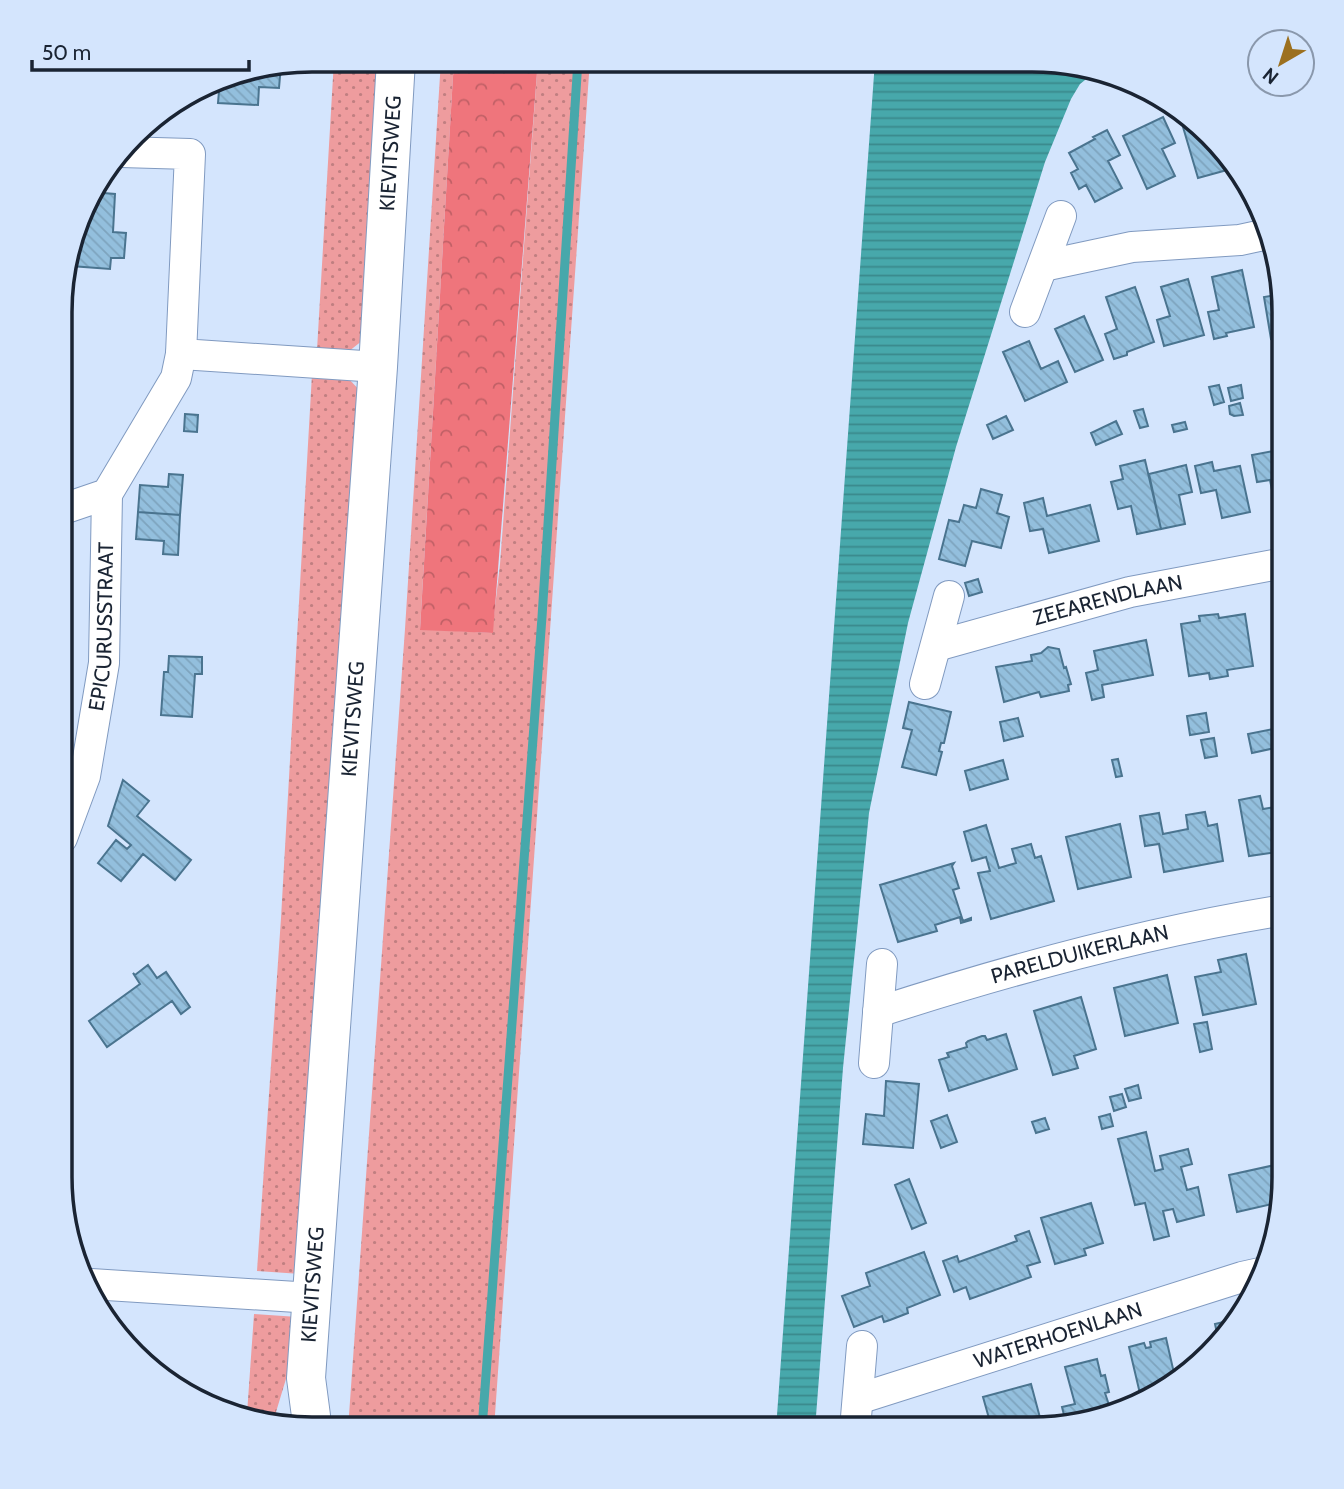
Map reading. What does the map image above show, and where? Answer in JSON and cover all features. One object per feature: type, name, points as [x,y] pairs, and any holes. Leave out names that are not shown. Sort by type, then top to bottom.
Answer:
[{"type":"street","name":"KIEVITSWEG","points":[[311,1417],[306,1378],[378,367],[395,72]]},
{"type":"street","points":[[72,506],[107,494],[176,378],[181,354],[190,154],[133,152]]},
{"type":"street","points":[[1025,312],[1062,216]]},
{"type":"street","points":[[1043,266],[1132,247],[1240,240],[1260,236]]},
{"type":"street","points":[[181,354],[378,367]]},
{"type":"street","name":"EPICURUSSTRAAT","points":[[72,811],[85,776],[104,663],[107,494]]},
{"type":"street","name":"ZEEARENDLAAN","points":[[936,646],[1130,592],[1272,564]]},
{"type":"street","points":[[925,684],[949,596]]},
{"type":"street","name":"PARELDUIKERLAAN","points":[[878,1012],[1084,951],[1231,918],[1272,912]]},
{"type":"street","points":[[874,1063],[882,964]]},
{"type":"street","name":"WATERHOENLAAN","points":[[858,1399],[1251,1275]]},
{"type":"street","points":[[97,1283],[312,1298]]},
{"type":"street","points":[[856,1417],[862,1346]]},
{"type":"street","name":"KIEVITSWEG","points":[[285,1416],[306,1378]]},
{"type":"shaded area","points":[[333,72],[382,72],[368,336],[348,352],[317,350]]},
{"type":"shaded area","points":[[440,72],[453,72],[420,629],[492,633],[500,564],[537,72],[589,72],[495,1417],[349,1417],[405,629]]},
{"type":"shaded area","points":[[874,72],[1032,72],[1087,79],[1071,99],[1045,162],[956,447],[908,623],[869,813],[843,1068],[816,1417],[777,1417]]},
{"type":"shaded area","points":[[312,374],[346,376],[364,395],[301,1274],[257,1271],[281,918]]},
{"type":"shaded area","points":[[254,1314],[298,1317],[295,1349],[275,1414],[247,1408]]},
{"type":"green space","points":[[453,72],[537,72],[493,633],[420,630]]},
{"type":"building","points":[[280,74],[279,88],[259,87],[258,105],[218,103],[219,91],[235,84]]},
{"type":"building","points":[[1163,117],[1175,143],[1162,149],[1175,176],[1147,189],[1123,136]]},
{"type":"building","points":[[1183,127],[1213,154],[1226,170],[1198,178]]},
{"type":"building","points":[[1107,130],[1120,155],[1108,161],[1122,188],[1095,202],[1086,185],[1079,189],[1071,173],[1078,169],[1069,153]]},
{"type":"building","points":[[103,193],[115,194],[113,232],[126,233],[124,258],[111,258],[110,269],[77,266],[84,235]]},
{"type":"building","points":[[1242,270],[1254,327],[1226,333],[1227,336],[1214,339],[1208,312],[1219,310],[1212,277]]},
{"type":"building","points":[[1188,279],[1204,335],[1164,346],[1157,320],[1170,316],[1161,287]]},
{"type":"building","points":[[1135,287],[1154,342],[1114,359],[1105,334],[1117,329],[1106,297]]},
{"type":"building","points":[[1272,296],[1272,339],[1271,339],[1264,297]]},
{"type":"building","points":[[1084,316],[1103,360],[1075,372],[1055,329]]},
{"type":"building","points":[[1029,341],[1041,369],[1058,361],[1067,382],[1025,401],[1003,352]]},
{"type":"building","points":[[1219,385],[1224,402],[1214,405],[1209,387]]},
{"type":"building","points":[[1241,385],[1243,398],[1231,401],[1228,388]]},
{"type":"building","points":[[1240,403],[1243,415],[1230,414],[1229,406]]},
{"type":"building","points":[[1143,409],[1148,426],[1140,428],[1134,411]]},
{"type":"building","points":[[185,414],[198,415],[197,432],[184,431]]},
{"type":"building","points":[[1006,416],[1013,430],[993,439],[987,425]]},
{"type":"building","points":[[1116,421],[1122,434],[1096,445],[1091,433]]},
{"type":"building","points":[[1185,422],[1187,429],[1174,432],[1172,425]]},
{"type":"building","points":[[1272,451],[1272,490],[1270,480],[1257,482],[1252,455]]},
{"type":"building","points":[[1145,460],[1161,529],[1137,534],[1131,506],[1118,509],[1111,482],[1123,479],[1120,466]]},
{"type":"building","points":[[1212,462],[1214,471],[1240,466],[1250,512],[1222,518],[1216,490],[1201,493],[1195,466]]},
{"type":"building","points":[[1186,465],[1192,492],[1179,495],[1185,524],[1161,529],[1149,474]]},
{"type":"building","points":[[169,474],[183,475],[180,515],[138,512],[140,485],[168,487]]},
{"type":"building","points":[[981,489],[1002,495],[997,513],[1009,517],[1001,548],[972,541],[965,566],[939,559],[949,520],[959,522],[964,505],[976,508]]},
{"type":"building","points":[[1043,498],[1047,516],[1090,505],[1099,541],[1049,553],[1043,529],[1030,531],[1024,503]]},
{"type":"building","points":[[138,512],[180,515],[178,555],[163,554],[164,541],[136,539]]},
{"type":"building","points":[[978,579],[982,592],[969,596],[965,583]]},
{"type":"building","points":[[1218,614],[1219,618],[1245,614],[1253,666],[1227,670],[1228,676],[1210,679],[1209,673],[1189,676],[1181,624],[1200,621],[1199,616]]},
{"type":"building","points":[[1146,640],[1153,675],[1102,685],[1104,697],[1092,700],[1086,673],[1098,670],[1094,651]]},
{"type":"building","points":[[1048,647],[1059,649],[1071,684],[1068,685],[1069,691],[1041,697],[1039,692],[1004,702],[996,667],[1032,661],[1031,655],[1041,653]]},
{"type":"building","points":[[169,656],[202,657],[202,674],[195,674],[192,717],[161,715],[164,672],[168,672]]},
{"type":"building","points":[[909,702],[951,712],[944,743],[941,743],[939,751],[942,752],[936,775],[902,767],[912,730],[903,728]]},
{"type":"building","points":[[1206,713],[1209,732],[1190,735],[1187,716]]},
{"type":"building","points":[[1018,718],[1023,736],[1004,741],[1000,722]]},
{"type":"building","points":[[1272,729],[1272,749],[1252,753],[1248,734]]},
{"type":"building","points":[[1214,738],[1217,756],[1205,758],[1201,740]]},
{"type":"building","points":[[1118,759],[1122,776],[1116,777],[1112,760]]},
{"type":"building","points":[[1003,760],[1008,779],[970,790],[965,771]]},
{"type":"building","points":[[123,780],[149,801],[137,816],[191,860],[175,880],[143,854],[121,881],[98,863],[116,840],[127,849],[131,845],[108,826]]},
{"type":"building","points":[[1260,796],[1263,809],[1272,808],[1272,853],[1249,856],[1239,800]]},
{"type":"building","points":[[1205,812],[1208,826],[1217,824],[1223,861],[1164,872],[1159,844],[1145,846],[1140,816],[1159,813],[1163,834],[1188,829],[1186,815]]},
{"type":"building","points":[[1120,824],[1131,877],[1078,889],[1066,837]]},
{"type":"building","points":[[986,825],[999,868],[1016,863],[1012,849],[1031,844],[1035,858],[1041,856],[1054,901],[991,919],[978,873],[990,871],[986,857],[972,861],[964,832]]},
{"type":"building","points":[[954,863],[952,866],[959,888],[953,890],[963,921],[971,920],[961,923],[960,917],[935,925],[937,931],[898,942],[880,885]]},
{"type":"building","points":[[1246,954],[1256,1004],[1203,1015],[1195,977],[1221,972],[1218,960]]},
{"type":"building","points":[[148,965],[157,978],[166,972],[190,1007],[181,1014],[172,1001],[107,1047],[89,1021],[140,984],[133,973],[135,975]]},
{"type":"building","points":[[1167,975],[1178,1023],[1125,1036],[1114,988]]},
{"type":"building","points":[[1081,997],[1096,1049],[1074,1056],[1078,1068],[1053,1075],[1034,1011]]},
{"type":"building","points":[[1207,1022],[1212,1049],[1200,1052],[1194,1024]]},
{"type":"building","points":[[1006,1034],[1017,1069],[949,1091],[939,1060],[949,1057],[947,1053],[967,1047],[968,1041],[982,1036],[987,1040]]},
{"type":"building","points":[[886,1081],[919,1084],[913,1148],[863,1144],[866,1114],[884,1116]]},
{"type":"building","points":[[1138,1085],[1141,1098],[1129,1101],[1125,1089]]},
{"type":"building","points":[[1122,1094],[1126,1107],[1114,1111],[1110,1097]]},
{"type":"building","points":[[1110,1114],[1113,1126],[1102,1129],[1099,1117]]},
{"type":"building","points":[[947,1115],[957,1142],[941,1148],[931,1121]]},
{"type":"building","points":[[1045,1118],[1049,1129],[1036,1133],[1032,1122]]},
{"type":"building","points":[[1146,1132],[1155,1171],[1163,1169],[1160,1156],[1188,1149],[1192,1164],[1181,1167],[1187,1190],[1198,1187],[1204,1215],[1177,1222],[1173,1209],[1163,1211],[1169,1236],[1154,1240],[1145,1203],[1135,1205],[1118,1139]]},
{"type":"building","points":[[1272,1166],[1270,1204],[1237,1212],[1229,1175]]},
{"type":"building","points":[[909,1179],[926,1223],[912,1229],[895,1185]]},
{"type":"building","points":[[1091,1203],[1103,1243],[1084,1249],[1086,1255],[1055,1264],[1041,1218]]},
{"type":"building","points":[[1029,1231],[1040,1262],[1027,1266],[1031,1277],[970,1299],[966,1287],[954,1292],[943,1261],[957,1256],[959,1262],[1017,1241],[1015,1236]]},
{"type":"building","points":[[924,1252],[940,1295],[907,1308],[908,1313],[890,1320],[884,1322],[882,1316],[854,1327],[842,1296],[870,1286],[866,1273]]},
{"type":"building","points":[[1166,1338],[1174,1371],[1139,1391],[1129,1347],[1144,1343],[1146,1348],[1151,1347],[1150,1342]]},
{"type":"building","points":[[1097,1359],[1101,1376],[1105,1375],[1109,1392],[1105,1393],[1109,1405],[1064,1415],[1062,1407],[1075,1404],[1065,1367]]},
{"type":"building","points":[[1031,1384],[1040,1417],[989,1417],[983,1397]]},
{"type":"waterway","points":[[483,1417],[542,617],[577,72]]}]
